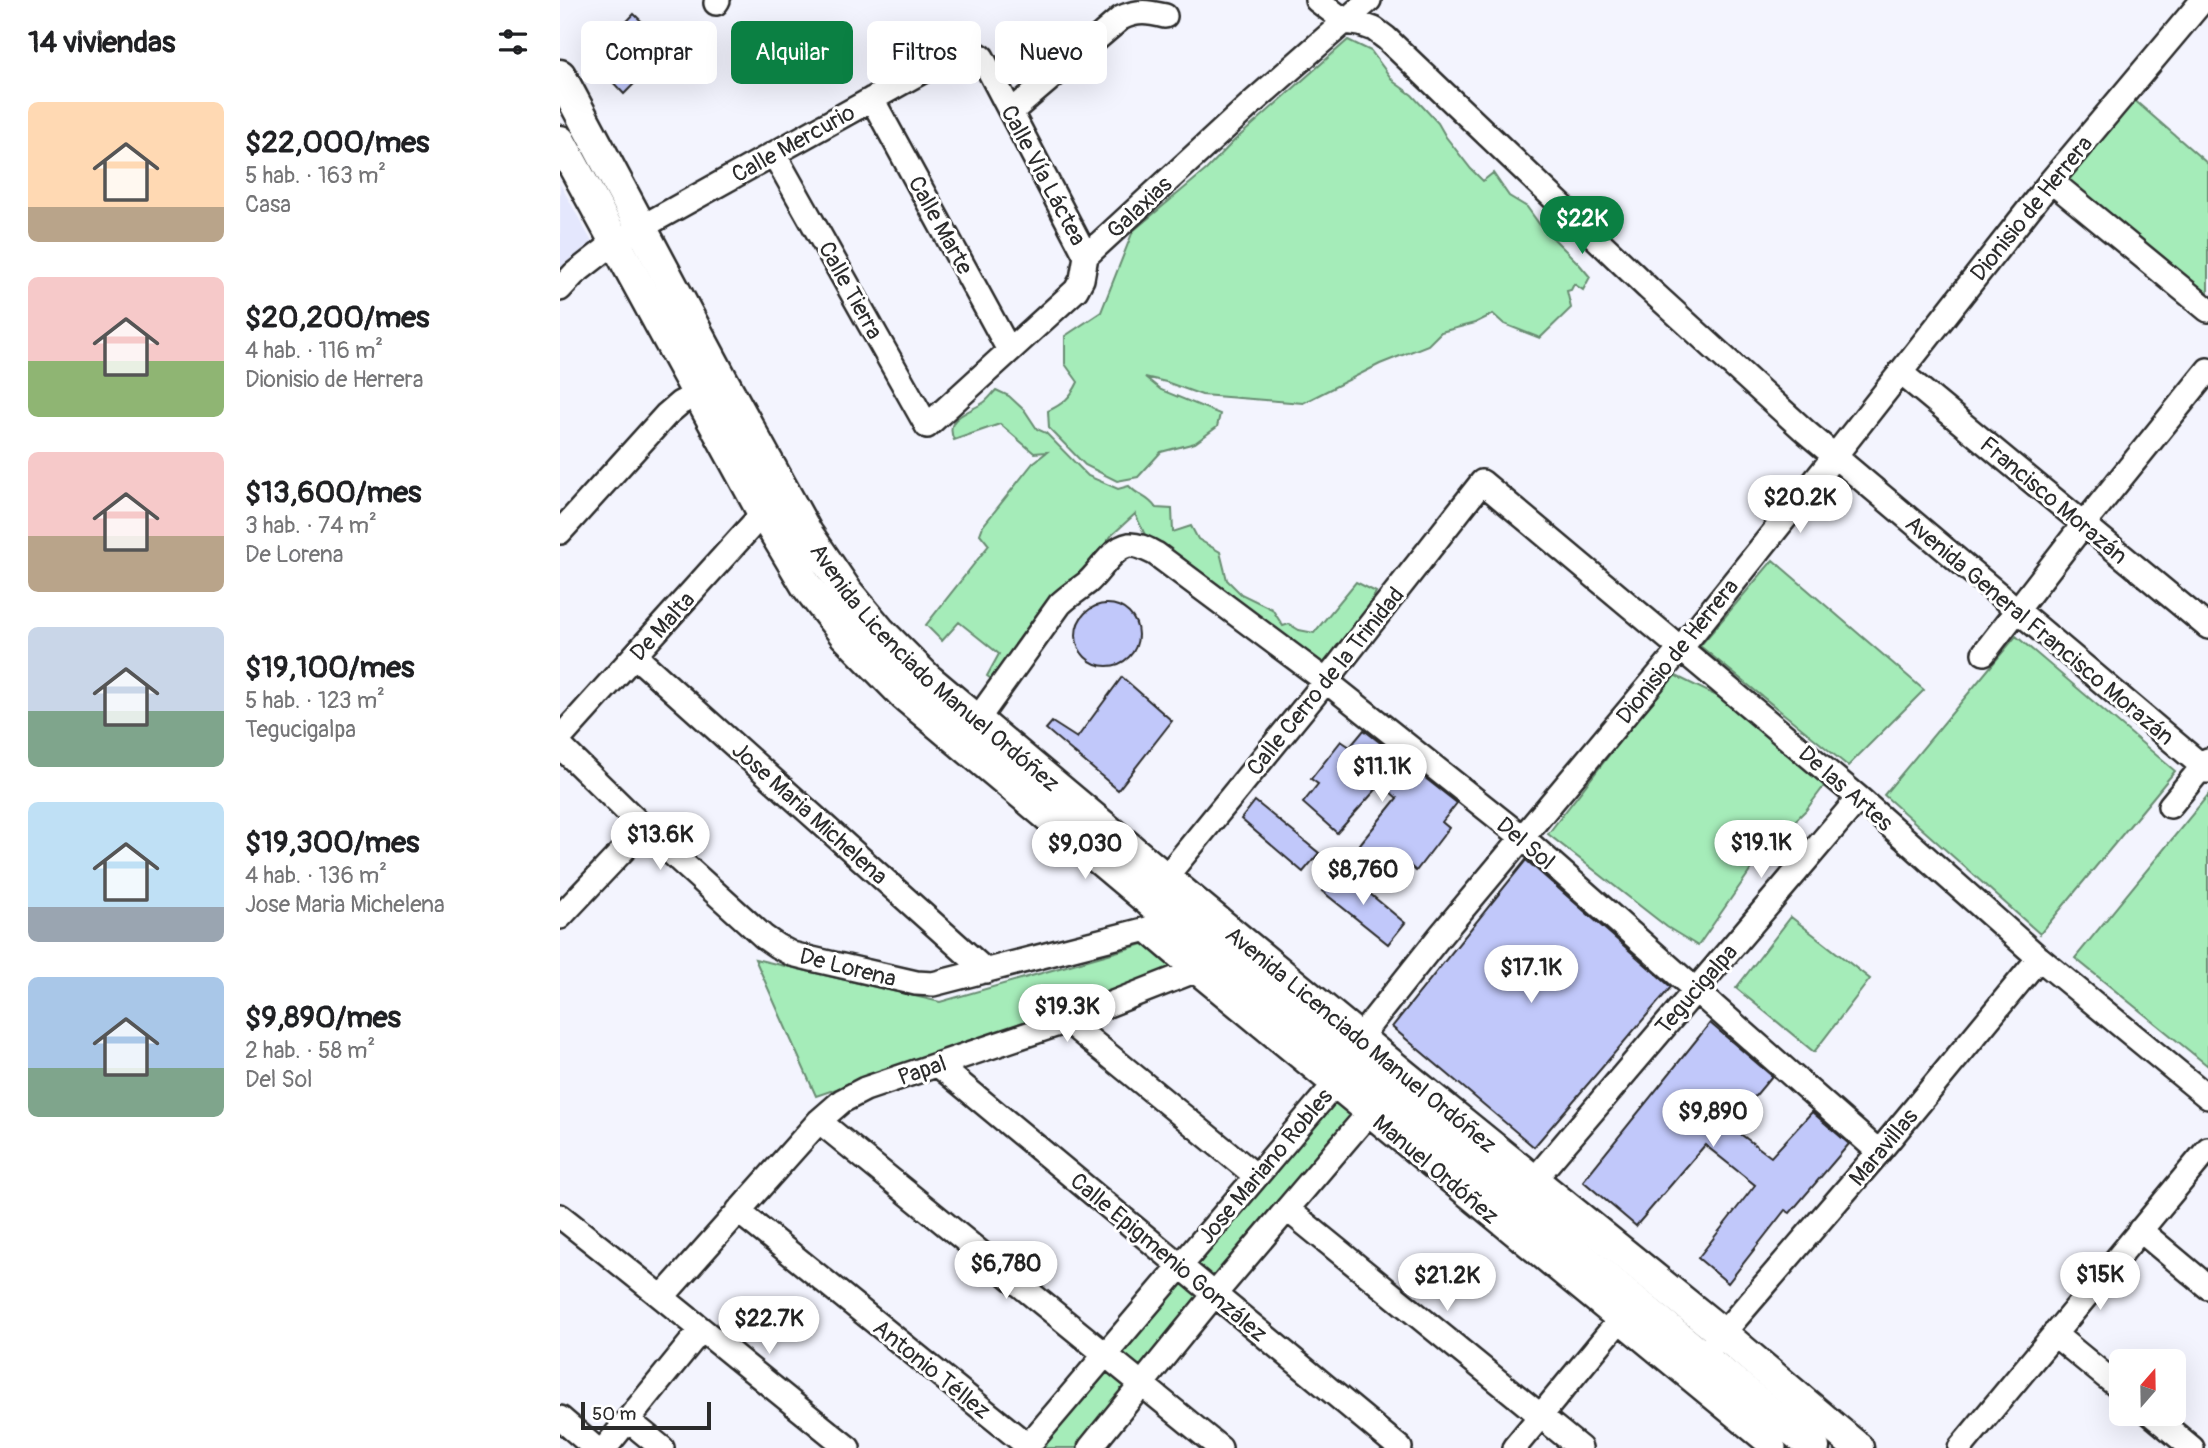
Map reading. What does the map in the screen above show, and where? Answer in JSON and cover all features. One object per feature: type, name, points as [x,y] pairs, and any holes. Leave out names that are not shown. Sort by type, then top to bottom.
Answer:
[{"type":"main road","name":"Avenida Licenciado Manuel Ordóñez","points":[[560,75],[641,227],[763,513],[806,585],[845,635],[904,695],[1160,925],[1222,960],[1355,1061]]},
{"type":"main road","name":"Avenida Licenciado Manuel Ordóñez","points":[[560,141],[615,242],[710,388],[848,593],[879,630],[928,679],[1251,950],[1386,1095],[1626,1312],[1702,1357],[1814,1448]]},
{"type":"main road","name":"Avenida Licenciado Manuel Ordóñez","points":[[1386,1095],[1534,1180],[1858,1448]]},
{"type":"street","name":"Avenida General Francisco Morazán","points":[[1317,0],[1346,22],[1360,23],[1386,38],[1641,282],[1834,457],[2206,766]]},
{"type":"street","name":"Galaxias","points":[[927,426],[1076,290],[1082,279],[1086,256],[1370,0]]},
{"type":"street","name":"Dionisio de Herrera","points":[[1355,1061],[1522,837],[1681,648],[2051,181],[2203,0]]},
{"type":"street","points":[[1011,112],[1121,18],[1144,11],[1166,16]]},
{"type":"street","name":"Calle Mercurio","points":[[560,289],[574,274],[615,242],[957,52],[971,51],[982,57]]},
{"type":"street","name":"Calle Vía Láctea","points":[[982,57],[1086,256]]},
{"type":"street","name":"Calle Marte","points":[[872,99],[1009,350]]},
{"type":"street","name":"Calle Tierra","points":[[774,154],[927,426]]},
{"type":"street","points":[[2051,181],[2208,310]]},
{"type":"street","points":[[1984,653],[2083,524],[2208,370]]},
{"type":"street","name":"Francisco Morazán","points":[[1900,372],[2208,627]]},
{"type":"street","points":[[560,532],[666,415],[680,402],[710,388]]},
{"type":"street","name":"De las Artes","points":[[1482,482],[1859,798],[2039,958],[2208,1097]]},
{"type":"street","name":"Calle Cerro de la Trinidad","points":[[1166,878],[1326,681],[1482,482]]},
{"type":"street","name":"De Malta","points":[[560,738],[763,513]]},
{"type":"street","name":"Del Sol","points":[[977,720],[1060,604],[1084,585],[1117,551],[1127,545],[1135,545],[1156,554],[1326,681],[1522,837],[1879,1152]]},
{"type":"street","name":"Jose Maria Michelena","points":[[635,656],[986,971]]},
{"type":"street","name":"De Lorena","points":[[560,746],[644,828],[764,937],[792,954],[916,983],[933,984],[1160,925],[1205,910]]},
{"type":"street","points":[[2170,807],[2206,766]]},
{"type":"street","name":"Tegucigalpa","points":[[1534,1180],[1859,798]]},
{"type":"street","points":[[560,917],[644,828]]},
{"type":"street","points":[[1160,925],[1195,971],[1355,1061]]},
{"type":"street","name":"Papal","points":[[663,1296],[819,1121],[842,1101],[865,1089],[1067,1021],[1251,950]]},
{"type":"street","name":"Maravillas","points":[[1702,1357],[1879,1152],[2039,958]]},
{"type":"street","points":[[1067,1021],[1256,1176]]},
{"type":"street","name":"Jose Mariano Robles","points":[[1027,1447],[1355,1061]]},
{"type":"street","name":"Calle Epigmenio González","points":[[938,1065],[1400,1448]]},
{"type":"street","name":"Jose Mariano Robles","points":[[1090,1448],[1214,1295],[1386,1095]]},
{"type":"street","points":[[819,1121],[1220,1448]]},
{"type":"street","points":[[1960,1448],[2208,1149]]},
{"type":"street","points":[[1287,1209],[1580,1448]]},
{"type":"street","name":"Antonio Téllez","points":[[738,1211],[1027,1447]]},
{"type":"street","points":[[560,1216],[663,1296],[701,1330],[848,1448]]},
{"type":"street","points":[[2140,1230],[2208,1287]]},
{"type":"street","points":[[1514,1448],[1656,1279]]},
{"type":"street","points":[[1626,1312],[1774,1448]]},
{"type":"street","points":[[605,1448],[701,1330]]},
{"type":"street","points":[[2054,1334],[2109,1379]]},
{"type":"street","points":[[560,1418],[595,1448]]},
{"type":"street","points":[[629,1420],[662,1448]]},
{"type":"street","points":[[2165,1426],[2192,1448]]},
{"type":"shaded area","points":[[560,184],[592,242],[560,277]]},
{"type":"green space","points":[[1348,40],[1371,51],[1394,82],[1412,95],[1438,123],[1446,137],[1483,181],[1493,173],[1509,196],[1527,207],[1540,225],[1590,277],[1583,290],[1574,284],[1571,290],[1567,291],[1571,308],[1540,338],[1504,324],[1493,314],[1475,323],[1441,332],[1428,345],[1380,364],[1303,403],[1202,395],[1145,377],[1161,390],[1220,414],[1217,427],[1195,443],[1161,452],[1138,477],[1117,481],[1085,465],[1049,428],[1048,411],[1066,400],[1078,382],[1065,364],[1065,336],[1101,312],[1133,231],[1206,170],[1234,141]]},
{"type":"green space","points":[[2132,98],[2208,164],[2208,301],[2061,179]]},
{"type":"green space","points":[[996,390],[1009,396],[1025,411],[1037,429],[1046,433],[1088,476],[1118,489],[1129,486],[1156,508],[1172,509],[1173,532],[1191,526],[1198,539],[1220,552],[1227,580],[1241,594],[1272,609],[1283,626],[1289,624],[1299,630],[1314,633],[1356,582],[1376,592],[1358,626],[1320,674],[1146,537],[1135,514],[1112,535],[997,683],[987,676],[999,654],[959,622],[942,641],[926,625],[989,545],[980,534],[983,526],[1033,463],[1047,452],[1034,453],[1000,424],[954,440],[952,426],[955,421],[985,402]]},
{"type":"green space","points":[[1773,560],[1924,690],[1848,766],[1700,646]]},
{"type":"green space","points":[[2016,636],[2175,771],[2040,934],[1884,795]]},
{"type":"green space","points":[[1672,674],[1723,699],[1827,782],[1806,810],[1764,851],[1698,946],[1667,927],[1548,834]]},
{"type":"green space","points":[[2208,795],[2208,1066],[2075,958]]},
{"type":"green space","points":[[1791,917],[1870,979],[1814,1052],[1736,988]]},
{"type":"green space","points":[[1147,943],[1176,973],[816,1096],[755,959],[940,1002]]},
{"type":"green space","points":[[1330,1098],[1355,1119],[1084,1448],[1040,1448]]},
{"type":"building","points":[[634,14],[641,21],[627,21]]},
{"type":"building","points":[[615,84],[634,84],[624,94]]},
{"type":"building","points":[[1101,604],[1113,604],[1129,613],[1136,623],[1136,647],[1129,657],[1113,666],[1101,666],[1090,661],[1081,652],[1076,641],[1076,629],[1081,618],[1090,609]]},
{"type":"building","points":[[1122,677],[1172,721],[1118,790],[1046,729],[1052,722],[1077,738]]},
{"type":"building","points":[[1364,730],[1457,803],[1442,822],[1449,828],[1416,871],[1409,865],[1394,883],[1356,849],[1397,798],[1381,784],[1337,833],[1303,803],[1318,784],[1311,779],[1341,741],[1350,747]]},
{"type":"building","points":[[1255,801],[1319,853],[1303,872],[1241,819]]},
{"type":"building","points":[[1526,860],[1671,987],[1534,1147],[1392,1027]]},
{"type":"building","points":[[1340,869],[1405,923],[1388,944],[1322,891]]},
{"type":"building","points":[[1710,1023],[1772,1076],[1730,1126],[1771,1157],[1812,1112],[1849,1144],[1790,1213],[1785,1210],[1728,1283],[1698,1258],[1755,1185],[1705,1145],[1636,1226],[1583,1181]]}]
